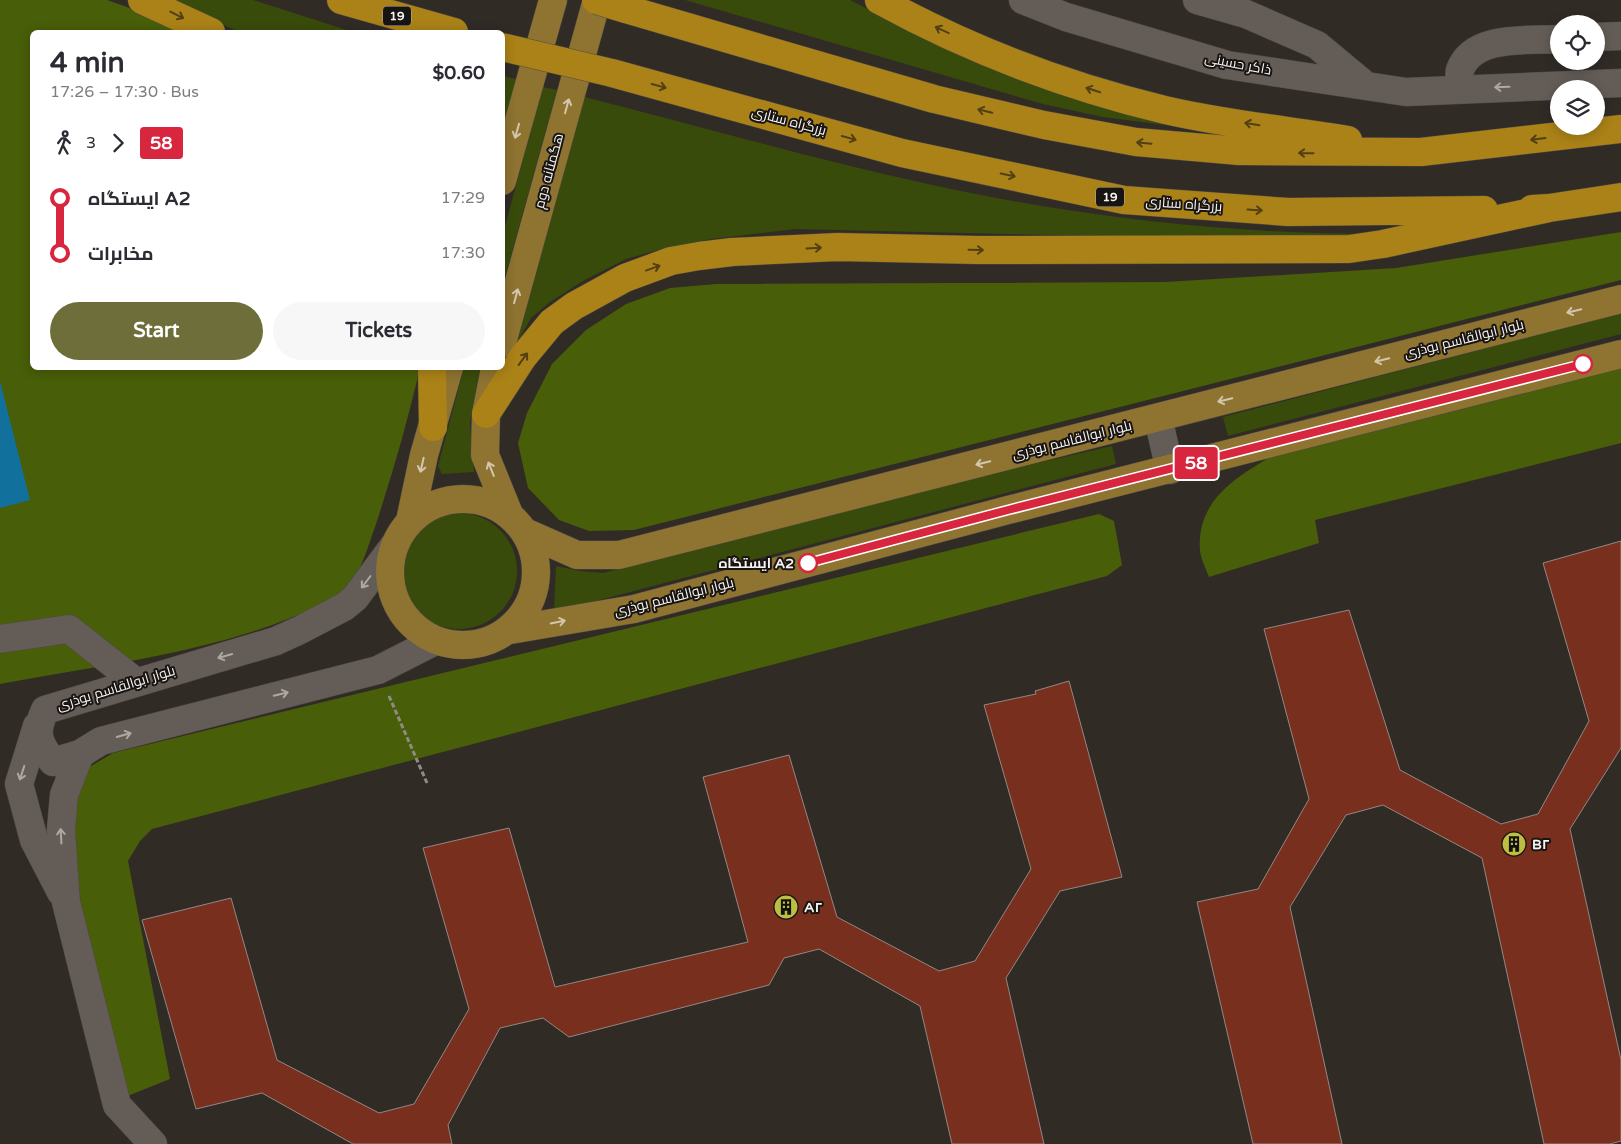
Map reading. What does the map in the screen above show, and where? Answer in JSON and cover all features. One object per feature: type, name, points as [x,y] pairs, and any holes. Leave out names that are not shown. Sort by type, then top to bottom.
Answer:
[{"type":"highway","points":[[142,0],[207,30]]},
{"type":"highway","name":"19","points":[[341,0],[447,30]]},
{"type":"highway","points":[[597,0],[934,98],[1044,126],[1136,142],[1239,151],[1421,152],[1621,129]]},
{"type":"highway","points":[[879,0],[1005,59],[1094,91],[1166,110],[1421,152]]},
{"type":"highway","name":"بزرگراه ستاری","points":[[505,48],[612,73],[902,153],[1124,200],[1288,212],[1549,208],[1621,197]]},
{"type":"highway","points":[[486,414],[523,357],[552,322],[574,306],[625,278],[671,262],[699,256],[838,247],[977,250],[1349,249],[1383,244],[1549,208]]},
{"type":"highway","points":[[432,370],[433,427]]},
{"type":"main road","points":[[505,169],[553,0]]},
{"type":"main road","name":"هگمتانه دوم","points":[[505,332],[597,0]]},
{"type":"main road","name":"بلوار ابوالقاسم بوذری","points":[[517,523],[577,555],[620,555],[1621,299]]},
{"type":"main road","name":"بلوار ابوالقاسم بوذری","points":[[510,630],[634,609],[1008,510],[1621,354]]},
{"type":"main road","points":[[449,370],[402,532],[390,566],[392,589],[400,611],[415,628],[435,641],[454,646],[474,646],[492,640],[510,630],[523,616],[533,596],[537,574],[534,552],[517,523],[486,455],[486,414],[495,370]]},
{"type":"main road","points":[[402,532],[426,508],[447,500],[462,499],[490,503],[517,523]]},
{"type":"street","name":"ذاکر حسینی","points":[[1023,0],[1066,17],[1227,64],[1406,92],[1621,83]]},
{"type":"street","points":[[1196,0],[1246,14],[1317,45],[1365,85]]},
{"type":"street","points":[[1605,37],[1621,36]]},
{"type":"street","points":[[1461,89],[1460,71],[1470,54],[1493,43],[1550,40]]},
{"type":"street","points":[[1158,418],[1170,470]]},
{"type":"street","name":"بلوار ابوالقاسم بوذری","points":[[37,726],[45,710],[276,641],[322,619],[355,598],[402,532]]},
{"type":"street","points":[[0,639],[69,628],[136,682]]},
{"type":"street","points":[[37,726],[41,746],[53,762],[80,754],[101,741],[378,670],[435,641]]},
{"type":"street","points":[[37,726],[18,784],[34,840],[66,902]]},
{"type":"street","points":[[80,754],[64,795],[61,830],[66,902],[117,1105],[153,1144]]},
{"type":"path","points":[[378,670],[427,783]]},
{"type":"green space","points":[[0,0],[107,0],[178,30],[30,30],[30,370],[419,370],[394,466],[376,524],[361,566],[352,582],[339,596],[285,620],[246,634],[206,645],[122,663],[0,684]]},
{"type":"green space","points":[[171,0],[253,0],[347,30],[235,30]]},
{"type":"green space","points":[[685,0],[850,0],[889,20],[1236,134],[1103,117],[1043,104]]},
{"type":"green space","points":[[505,77],[516,79],[505,120]]},
{"type":"green space","points":[[543,87],[557,90],[505,277],[505,226]]},
{"type":"green space","points":[[584,97],[787,150],[940,187],[991,197],[1087,213],[1232,229],[1378,234],[1299,241],[795,229],[711,239],[666,248],[626,259],[583,281],[550,302],[531,318],[517,343]]},
{"type":"green space","points":[[1621,232],[1621,280],[634,530],[589,531],[559,520],[528,488],[518,443],[527,413],[552,364],[586,330],[626,304],[670,288],[716,284],[1165,282],[1396,268]]},
{"type":"green space","points":[[1621,313],[1621,334],[1228,436],[1223,417]]},
{"type":"green space","points":[[1621,365],[1621,443],[1315,520],[1319,543],[1209,577],[1200,551],[1201,533],[1205,517],[1212,503],[1234,480],[1277,453]]},
{"type":"green space","points":[[463,370],[480,370],[470,422],[474,472],[442,474],[438,466]]},
{"type":"green space","points":[[1112,446],[1116,464],[554,612],[556,566],[603,573],[938,486]]},
{"type":"green space","points":[[459,513],[481,518],[500,530],[512,549],[517,571],[512,593],[500,612],[481,624],[459,629],[437,624],[418,612],[406,593],[401,571],[406,549],[418,530],[437,518]]},
{"type":"green space","points":[[1099,514],[1114,521],[1122,565],[1107,576],[152,829],[140,841],[128,861],[170,1079],[125,1097],[77,901],[70,818],[82,778],[91,766],[113,753]]},
{"type":"water","points":[[0,381],[30,500],[0,508]]},
{"type":"building","name":"B۲","points":[[1621,541],[1621,748],[1570,829],[1621,1060],[1621,1141],[1610,1144],[1544,1144],[1482,858],[1383,805],[1346,815],[1290,907],[1342,1144],[1253,1144],[1197,902],[1258,889],[1309,799],[1264,629],[1349,610],[1400,770],[1501,824],[1538,814],[1589,721],[1543,563]]},
{"type":"building","name":"A۲","points":[[1069,681],[1122,877],[1060,891],[1006,978],[1044,1144],[952,1144],[920,1006],[819,949],[784,958],[769,985],[569,1037],[543,1018],[500,1028],[448,1125],[452,1144],[353,1144],[262,1093],[196,1109],[142,920],[231,898],[277,1060],[379,1113],[414,1104],[469,1009],[423,848],[509,828],[555,987],[748,942],[703,777],[789,755],[837,917],[939,971],[975,961],[1031,869],[984,705],[1036,694],[1035,691]]},
{"type":"bus line","name":"58","points":[[808,563],[1008,510],[1583,364]]},
{"type":"place","name":"ایستگاه A2","points":[[808,563]]},
{"type":"place","name":"B۲","points":[[1514,844]]},
{"type":"place","name":"A۲","points":[[786,907]]}]
